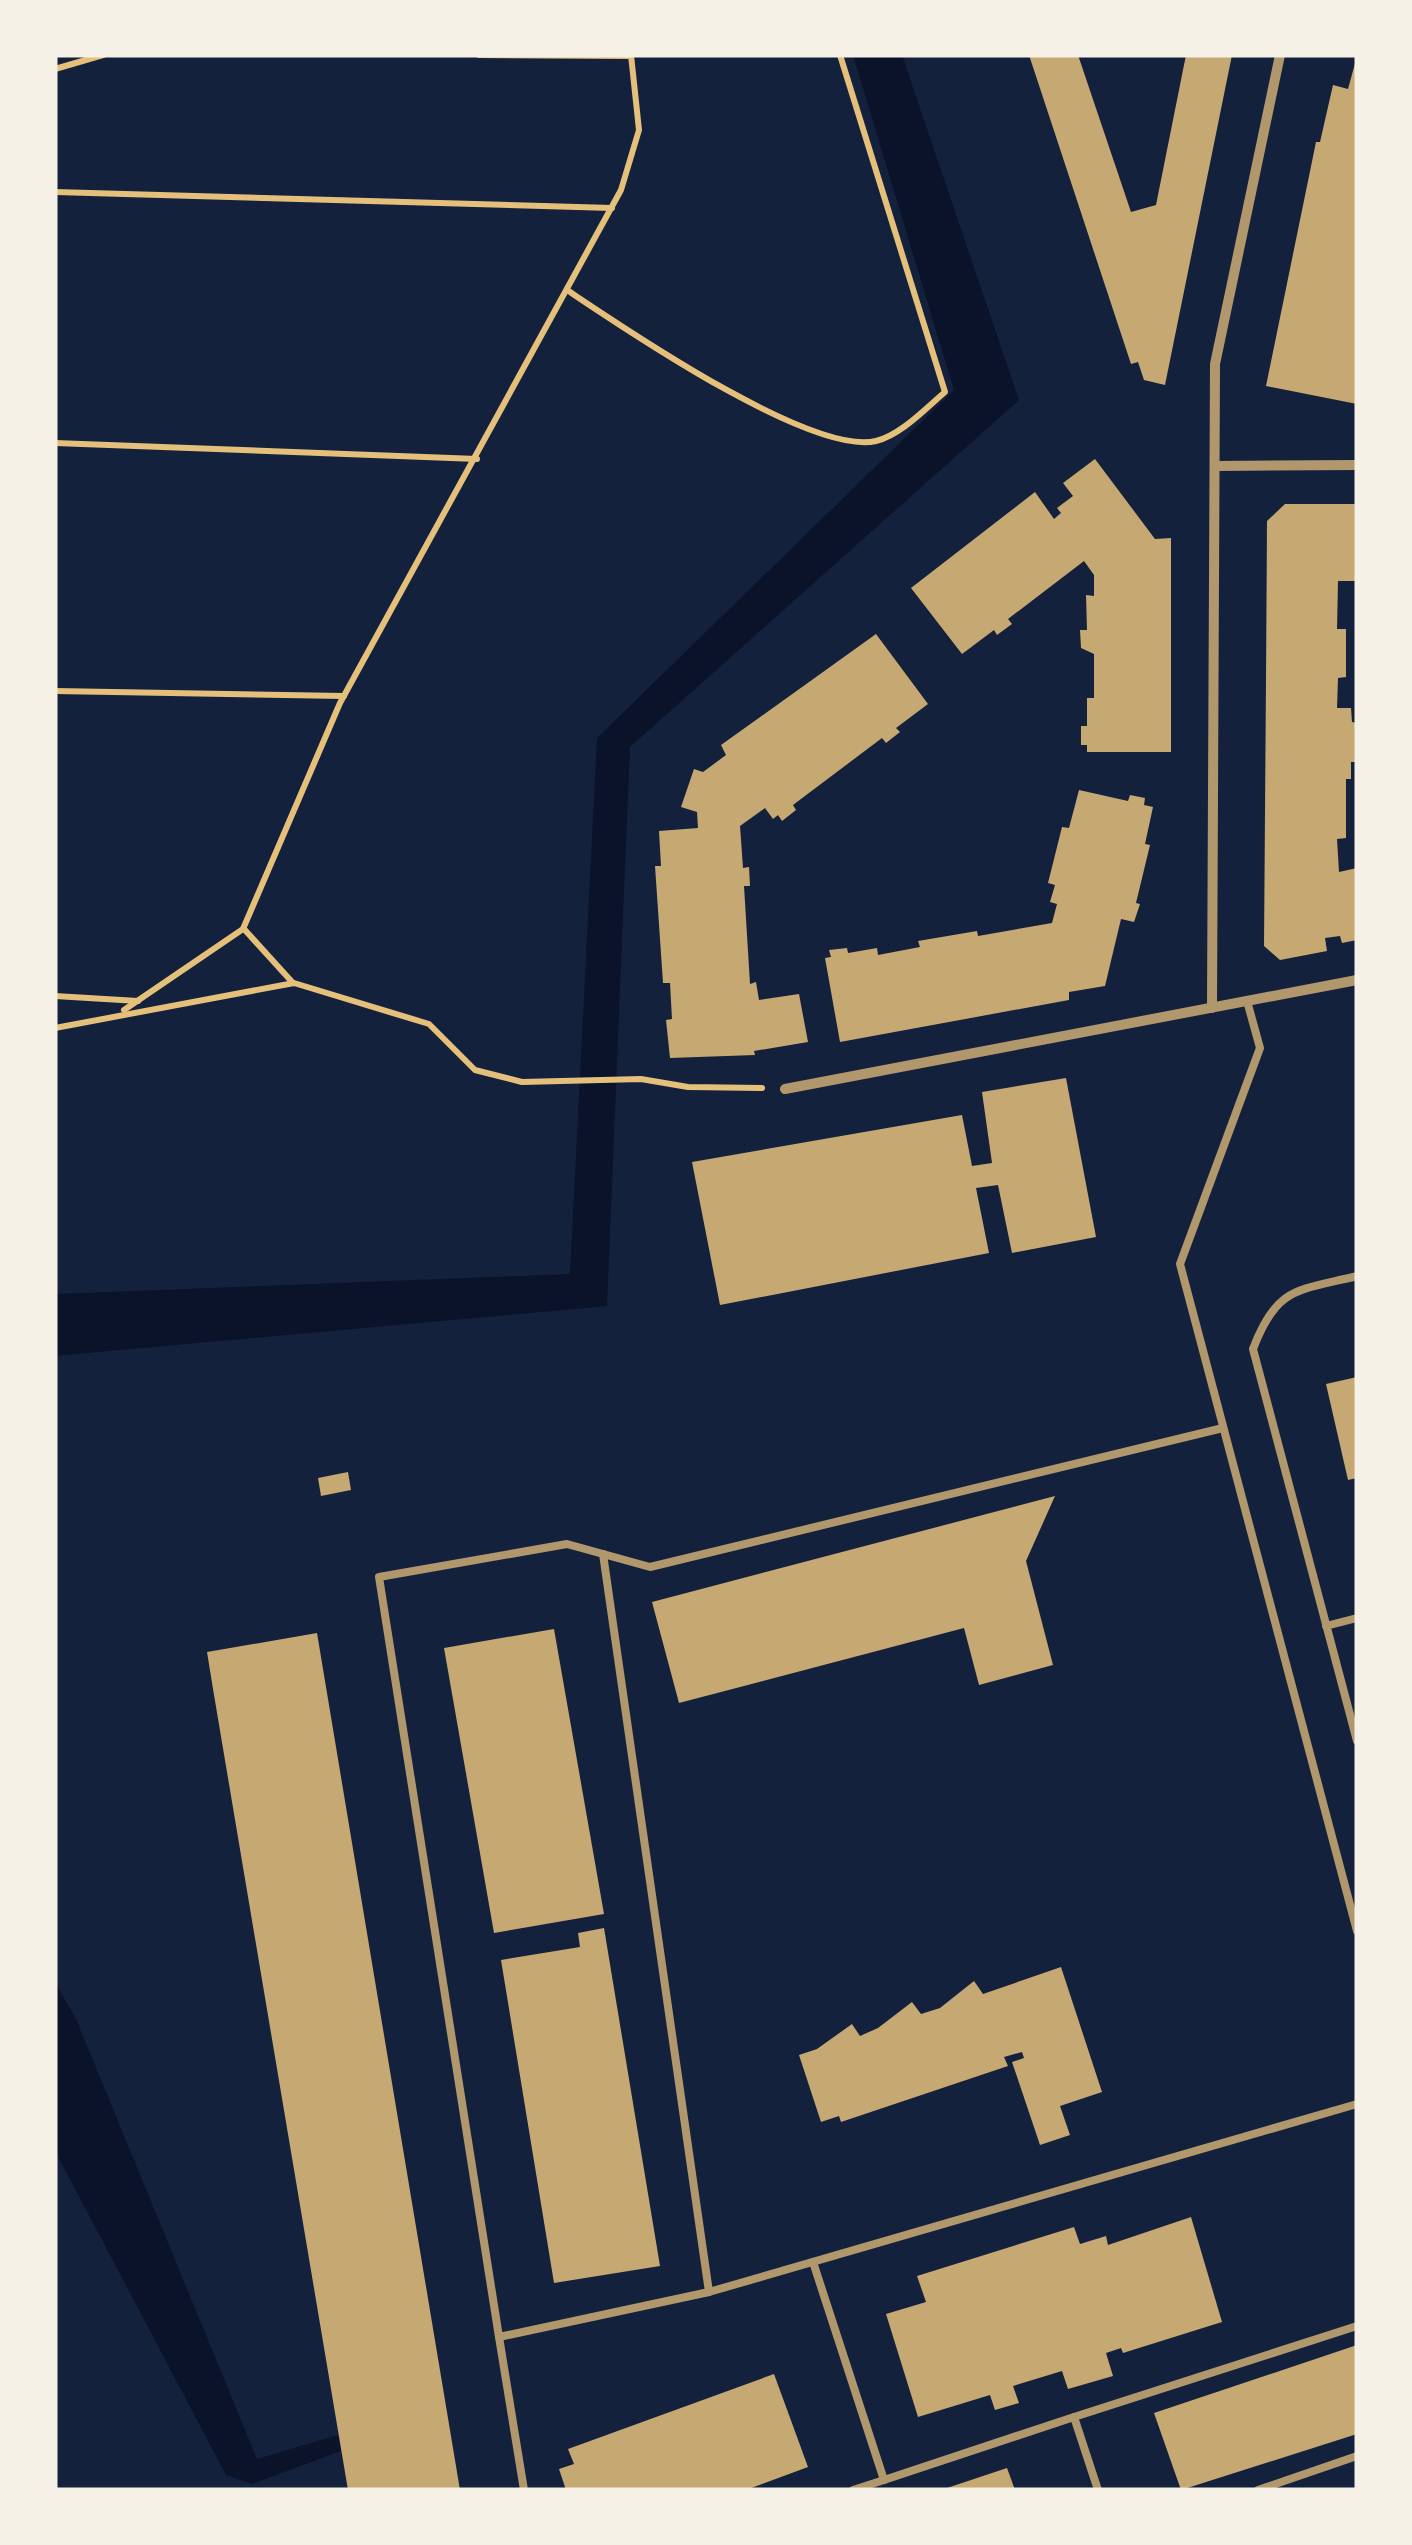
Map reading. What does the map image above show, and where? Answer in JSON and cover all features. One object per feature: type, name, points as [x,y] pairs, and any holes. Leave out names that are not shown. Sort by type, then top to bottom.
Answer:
[{"type":"street","points":[[1212,1008],[1215,364],[1280,55]]},
{"type":"street","points":[[1217,466],[1357,465]]},
{"type":"street","points":[[784,1089],[1357,980]]},
{"type":"lane","points":[[1247,1001],[1260,1048],[1180,1264],[1357,1931]]},
{"type":"lane","points":[[1357,1276],[1286,1294],[1264,1320],[1253,1349],[1357,1742]]},
{"type":"lane","points":[[524,2490],[379,1577],[567,1544],[650,1567],[1223,1428]]},
{"type":"lane","points":[[603,1554],[710,2292]]},
{"type":"lane","points":[[1326,1626],[1357,1618]]},
{"type":"lane","points":[[499,2337],[710,2292],[1357,2104]]},
{"type":"lane","points":[[813,2262],[884,2480]]},
{"type":"lane","points":[[853,2490],[1357,2326]]},
{"type":"lane","points":[[1074,2417],[1098,2490]]},
{"type":"lane","points":[[1258,2490],[1357,2456]]},
{"type":"path","points":[[55,69],[103,55]]},
{"type":"path","points":[[119,1013],[244,929],[344,696],[612,208],[639,130],[631,56],[479,55]]},
{"type":"path","points":[[567,290],[677,363],[828,436],[875,441],[909,422],[945,392],[840,55]]},
{"type":"path","points":[[55,192],[612,208]]},
{"type":"path","points":[[55,443],[477,459]]},
{"type":"path","points":[[55,692],[344,696]]},
{"type":"path","points":[[244,929],[294,984]]},
{"type":"path","points":[[55,1028],[119,1013],[294,984],[429,1024],[475,1070],[554,1084],[640,1079],[688,1087],[784,1089]]},
{"type":"path","points":[[55,996],[138,1000]]},
{"type":"water","points":[[853,55],[902,55],[1019,400],[630,747],[607,1306],[55,1356],[55,1294],[570,1274],[597,738],[954,390]]},
{"type":"water","points":[[55,1982],[76,2019],[257,2459],[338,2435],[341,2451],[252,2484],[226,2475],[55,2151]]},
{"type":"building","points":[[1029,55],[1078,55],[1131,212],[1156,205],[1186,55],[1232,55],[1165,385],[1144,380],[1138,362],[1131,364]]},
{"type":"building","points":[[1357,56],[1357,404],[1266,386],[1316,142],[1320,142],[1333,85],[1348,89]]},
{"type":"building","points":[[1095,459],[1155,539],[1171,538],[1171,752],[1087,752],[1087,745],[1081,745],[1081,726],[1087,726],[1087,698],[1094,698],[1094,654],[1081,648],[1080,630],[1087,630],[1086,595],[1094,596],[1094,575],[1084,561],[1008,619],[1012,624],[997,635],[994,630],[962,654],[911,588],[1035,492],[1054,519],[1061,513],[1057,508],[1073,496],[1063,483]]},
{"type":"building","points":[[1285,504],[1357,504],[1357,581],[1338,581],[1337,629],[1346,629],[1346,677],[1338,678],[1337,708],[1351,708],[1352,722],[1357,723],[1357,762],[1351,762],[1351,779],[1346,779],[1346,838],[1337,839],[1339,872],[1357,868],[1357,940],[1342,943],[1340,936],[1325,938],[1327,951],[1280,960],[1264,946],[1267,521]]},
{"type":"building","points":[[876,634],[928,704],[896,728],[900,732],[886,743],[882,738],[793,805],[796,810],[782,821],[778,815],[773,819],[765,808],[740,826],[743,868],[749,867],[750,886],[744,886],[750,984],[756,982],[759,1000],[799,994],[808,1042],[754,1051],[755,1055],[670,1058],[666,1020],[672,1019],[670,983],[663,983],[655,866],[661,866],[659,831],[698,828],[697,812],[681,807],[694,769],[703,772],[726,755],[721,745]]},
{"type":"building","points":[[1079,790],[1128,801],[1130,795],[1145,798],[1144,805],[1153,807],[1145,844],[1150,845],[1136,903],[1140,904],[1134,922],[1121,919],[1105,986],[1069,992],[1069,1000],[840,1042],[825,958],[831,957],[829,950],[847,948],[848,953],[877,948],[878,955],[920,947],[918,941],[977,931],[978,936],[1052,923],[1057,904],[1050,902],[1055,885],[1048,883],[1062,827],[1069,828]]},
{"type":"building","points":[[1066,1078],[1096,1237],[1012,1253],[998,1185],[976,1188],[989,1253],[720,1305],[692,1162],[962,1115],[972,1166],[992,1163],[982,1092]]},
{"type":"building","points":[[1357,1377],[1357,1478],[1348,1480],[1326,1384]]},
{"type":"building","points":[[348,1472],[351,1490],[321,1496],[318,1478]]},
{"type":"building","points":[[1055,1496],[1026,1561],[1053,1665],[979,1685],[964,1628],[679,1703],[652,1602]]},
{"type":"building","points":[[554,1629],[604,1914],[494,1933],[444,1648]]},
{"type":"building","points":[[317,1633],[460,2490],[348,2490],[213,1689],[207,1652]]},
{"type":"building","points":[[604,1928],[660,2266],[554,2283],[501,1960],[580,1947],[578,1933]]},
{"type":"building","points":[[1061,1967],[1102,2092],[1060,2106],[1070,2135],[1040,2145],[1012,2062],[1024,2058],[1022,2052],[1004,2057],[1008,2066],[841,2122],[839,2116],[821,2122],[799,2055],[817,2049],[852,2024],[860,2036],[878,2028],[912,2002],[921,2014],[940,2008],[974,1981],[983,1994]]},
{"type":"building","points":[[1191,2217],[1222,2322],[1123,2353],[1121,2348],[1106,2353],[1113,2376],[1068,2389],[1062,2371],[1013,2386],[1019,2403],[995,2410],[990,2395],[918,2417],[886,2314],[926,2302],[917,2276],[1074,2227],[1080,2244],[1106,2236],[1108,2245]]},
{"type":"building","points":[[1357,2345],[1357,2434],[1181,2490],[1154,2413]]},
{"type":"building","points":[[774,2374],[808,2467],[746,2490],[566,2490],[559,2469],[574,2464],[568,2449]]},
{"type":"building","points":[[1007,2468],[1015,2490],[944,2489]]}]
